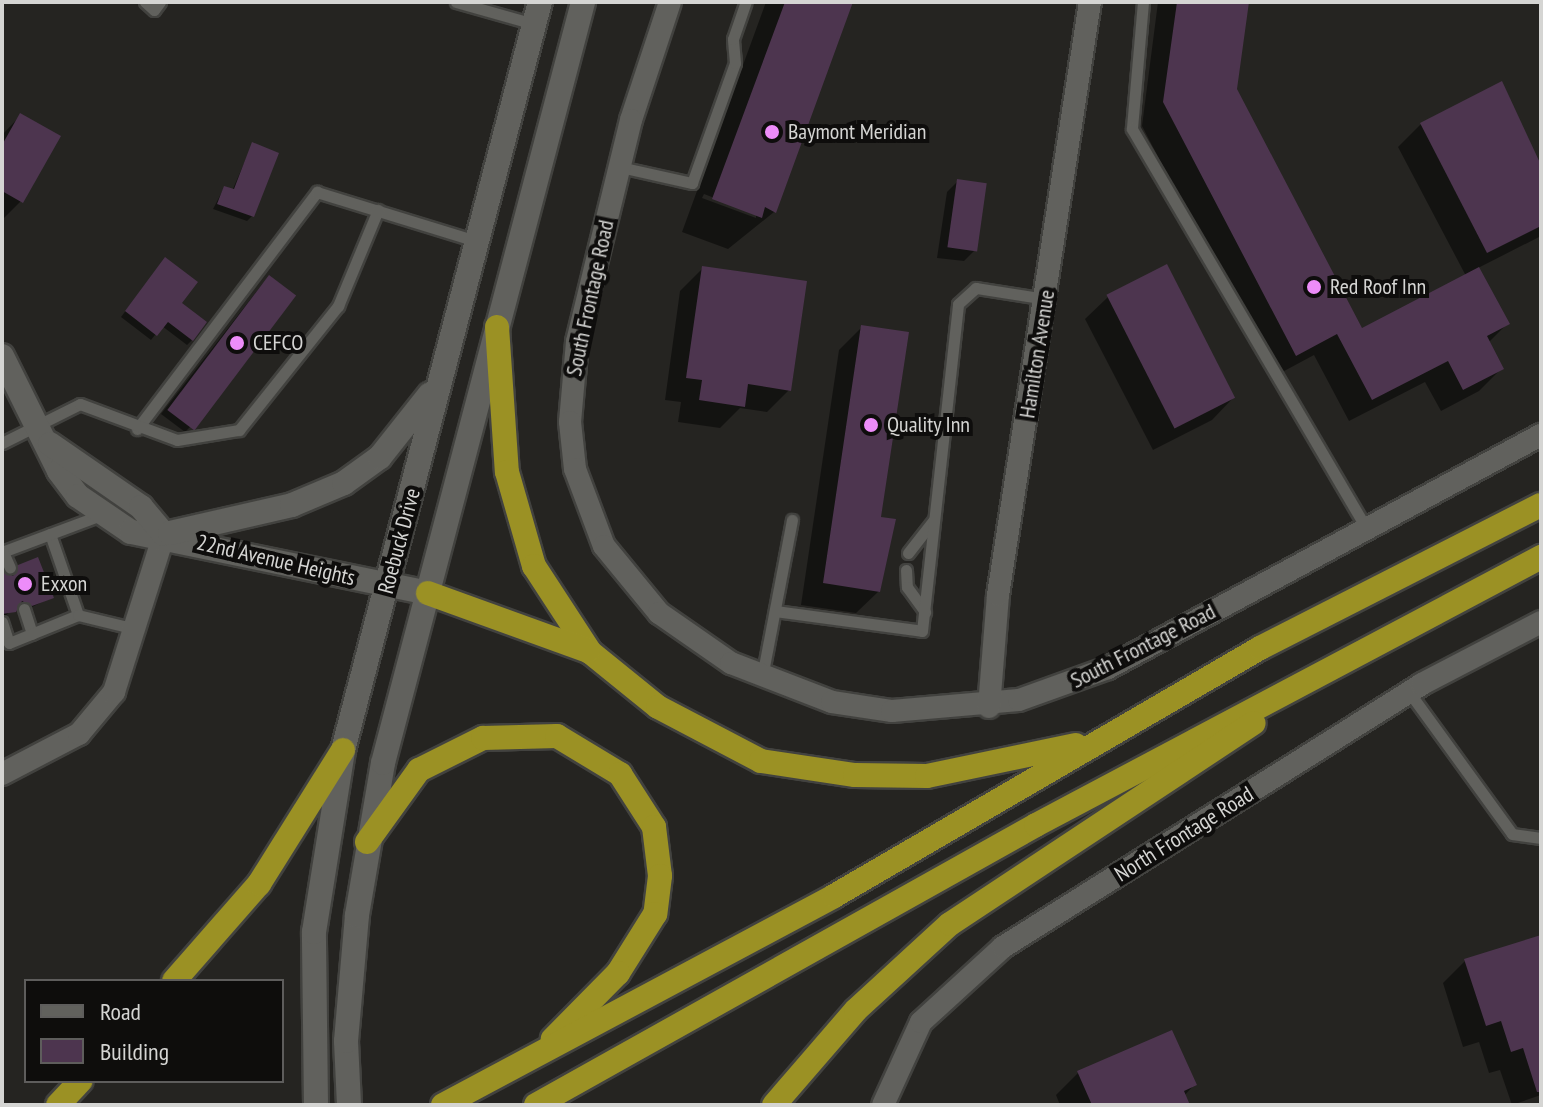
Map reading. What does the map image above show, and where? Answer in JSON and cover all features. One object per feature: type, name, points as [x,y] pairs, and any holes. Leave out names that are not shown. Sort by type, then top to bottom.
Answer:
[{"type":"highway","points":[[497,327],[497,390],[518,522],[534,566],[590,652]]},
{"type":"highway","points":[[443,1105],[834,896],[1094,740],[1541,505]]},
{"type":"highway","points":[[536,1105],[1333,667],[1541,557]]},
{"type":"highway","points":[[428,593],[590,652],[693,730],[798,770],[927,776],[1094,740]]},
{"type":"highway","points":[[774,1105],[856,1010],[950,924],[1333,667]]},
{"type":"highway","points":[[367,842],[419,770],[461,745],[508,732],[577,742],[636,791],[657,847],[659,895],[649,930],[618,973],[535,1058]]},
{"type":"highway","points":[[176,979],[259,884],[343,750]]},
{"type":"highway","points":[[58,1105],[78,1083]]},
{"type":"main road","name":"Roebuck Drive","points":[[348,1094],[367,842],[428,593],[583,2]]},
{"type":"main road","name":"Roebuck Drive","points":[[315,1097],[314,932],[343,750],[537,13]]},
{"type":"main road","name":"22nd Avenue Heights","points":[[2,356],[59,471],[101,515],[131,532],[164,534],[428,593]]},
{"type":"main road","points":[[164,534],[292,505],[344,483],[397,439],[440,380]]},
{"type":"main road","name":"22nd Avenue Heights","points":[[42,434],[141,507],[164,534]]},
{"type":"street","name":"South Frontage Road","points":[[670,2],[620,167],[577,342],[570,422],[575,469],[604,546],[632,583],[692,639],[762,678],[832,702],[892,711],[989,707],[1108,668],[1541,435]]},
{"type":"street","name":"Hamilton Avenue","points":[[989,707],[998,595],[1090,2]]},
{"type":"street","points":[[2,774],[79,734],[114,692],[164,534]]},
{"type":"street","name":"North Frontage Road","points":[[883,1105],[921,1022],[1003,947],[1409,692],[1541,622]]},
{"type":"lane","points":[[145,2],[154,10],[160,2]]},
{"type":"lane","points":[[456,2],[537,13]]},
{"type":"lane","points":[[620,167],[692,183],[735,63],[733,39],[746,2]]},
{"type":"lane","points":[[1143,2],[1132,129],[1366,528]]},
{"type":"lane","points":[[137,429],[317,192],[476,241]]},
{"type":"lane","points":[[2,443],[42,434],[80,404],[137,429],[200,441],[239,430],[338,306],[378,210]]},
{"type":"lane","points":[[775,611],[922,631],[958,304],[976,288],[1046,299]]},
{"type":"lane","points":[[10,568],[2,552],[101,515]]},
{"type":"lane","points":[[762,678],[792,520]]},
{"type":"lane","points":[[908,553],[933,521]]},
{"type":"lane","points":[[50,534],[78,615]]},
{"type":"lane","points":[[906,570],[907,587],[925,612]]},
{"type":"lane","points":[[24,609],[32,634]]},
{"type":"lane","points":[[2,622],[9,643],[78,615],[136,629]]},
{"type":"lane","points":[[1409,692],[1512,834],[1541,838]]},
{"type":"building","name":"Baymont Meridian","points":[[785,2],[853,2],[776,213],[765,207],[762,218],[712,199]]},
{"type":"building","points":[[1177,2],[1249,2],[1237,89],[1362,328],[1479,267],[1510,324],[1487,336],[1504,369],[1463,390],[1448,361],[1372,400],[1337,334],[1296,356],[1163,102]]},
{"type":"building","points":[[1502,81],[1541,165],[1541,226],[1487,253],[1420,123]]},
{"type":"building","points":[[20,113],[61,136],[23,203],[2,191],[2,145]]},
{"type":"building","points":[[252,142],[279,153],[254,217],[217,204],[224,186],[234,189]]},
{"type":"building","points":[[957,179],[987,183],[977,252],[947,247]]},
{"type":"building","points":[[165,257],[198,282],[182,303],[207,322],[193,341],[168,322],[157,336],[125,311]]},
{"type":"building","points":[[1167,264],[1235,398],[1175,429],[1106,295]]},
{"type":"building","points":[[702,266],[807,281],[791,391],[748,384],[745,407],[699,400],[702,380],[686,378]]},
{"type":"building","name":"CEFCO","points":[[269,275],[296,295],[194,430],[167,410]]},
{"type":"building","name":"Quality Inn","points":[[861,325],[909,332],[881,517],[896,519],[880,592],[823,583]]},
{"type":"building","name":"Exxon","points":[[38,557],[54,598],[32,606],[22,601],[16,612],[2,614],[2,571],[13,576],[18,565]]},
{"type":"building","points":[[1541,935],[1541,1092],[1537,1092],[1523,1048],[1511,1052],[1501,1021],[1486,1026],[1464,959]]},
{"type":"building","points":[[1172,1030],[1197,1085],[1184,1091],[1190,1105],[1092,1105],[1077,1071]]},
{"type":"place","name":"Baymont Meridian","points":[[772,132]]},
{"type":"place","name":"Red Roof Inn","points":[[1314,287]]},
{"type":"place","name":"CEFCO","points":[[237,343]]},
{"type":"place","name":"Quality Inn","points":[[871,425]]},
{"type":"place","name":"Exxon","points":[[25,584]]}]
